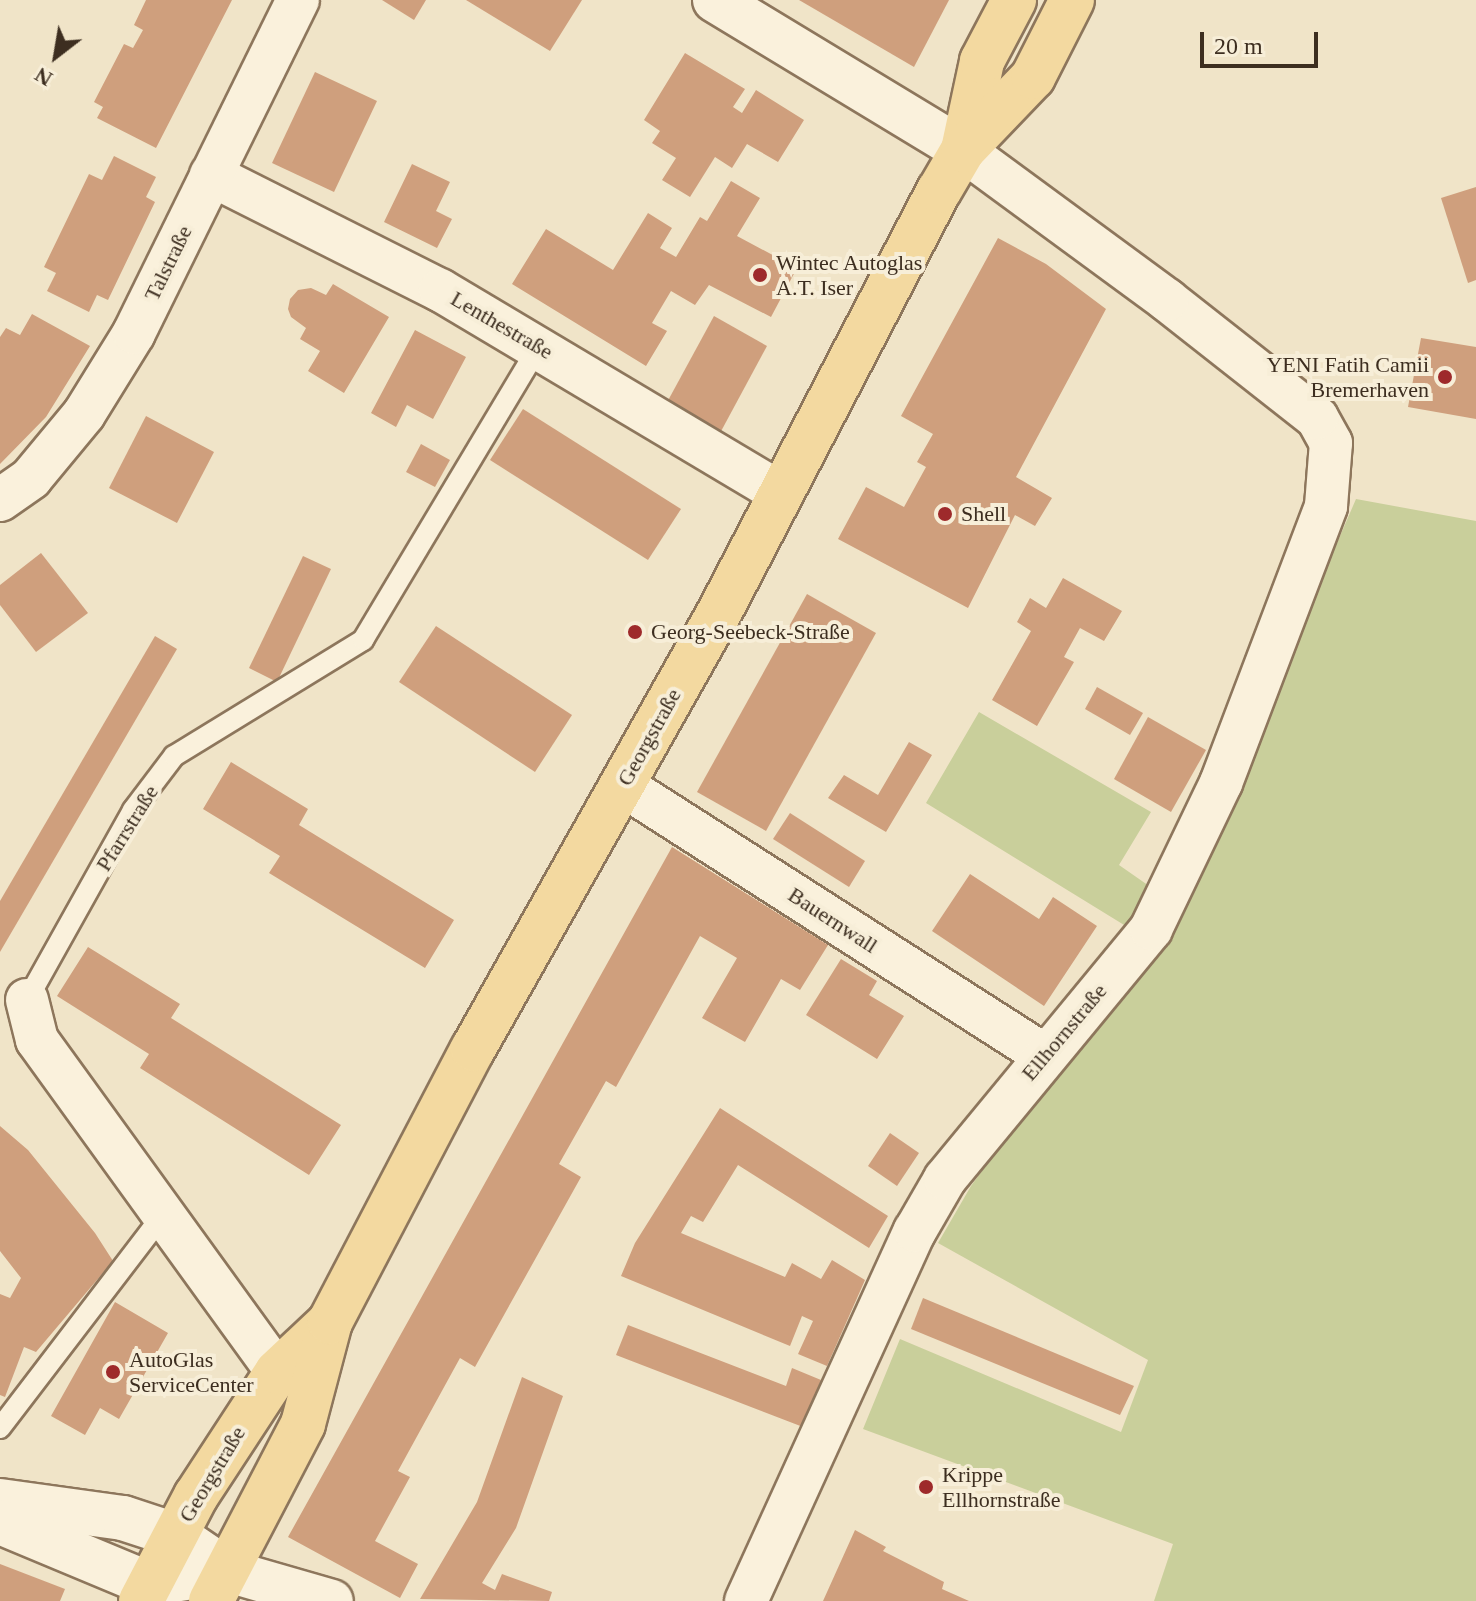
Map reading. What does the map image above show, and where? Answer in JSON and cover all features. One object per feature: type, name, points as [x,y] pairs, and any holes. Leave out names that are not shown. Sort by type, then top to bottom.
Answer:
[{"type":"main road","points":[[715,0],[963,150]]},
{"type":"main road","name":"Georgstraße","points":[[219,1586],[303,1424],[330,1322],[473,1049],[782,494],[963,150],[982,61],[1014,0]]},
{"type":"main road","name":"Georgstraße","points":[[963,150],[1033,77],[1072,0]]},
{"type":"main road","name":"Georgstraße","points":[[145,1593],[196,1496],[277,1372],[330,1322]]},
{"type":"main road","points":[[0,1501],[123,1518],[175,1535],[219,1586]]},
{"type":"main road","points":[[0,1522],[145,1593],[219,1586]]},
{"type":"street","name":"Talstraße","points":[[0,500],[31,478],[84,414],[134,333],[298,0]]},
{"type":"street","name":"Ellhornstraße","points":[[746,1601],[915,1231],[945,1179],[1044,1055],[1151,929],[1221,783],[1326,506],[1331,443],[1317,418],[1167,300],[963,150]]},
{"type":"street","name":"Lenthestraße","points":[[211,175],[440,290],[539,346],[782,494]]},
{"type":"street","name":"Bauernwall","points":[[622,785],[1044,1055]]},
{"type":"street","name":"Pfarrstraße","points":[[27,1000],[37,1040],[277,1372]]},
{"type":"street","points":[[219,1586],[332,1601]]},
{"type":"lane","name":"Pfarrstraße","points":[[27,1000],[133,810],[174,756],[363,640],[539,346]]},
{"type":"lane","points":[[0,1428],[163,1215]]},
{"type":"green space","points":[[1356,499],[1476,521],[1476,1601],[1154,1601],[1173,1544],[863,1429],[900,1339],[1121,1432],[1148,1360],[938,1243],[971,1186],[1058,1065],[1230,791]]},
{"type":"green space","points":[[979,712],[1151,812],[1119,865],[1152,888],[1129,928],[926,803]]},
{"type":"building","points":[[146,0],[232,0],[156,148],[97,118],[103,107],[94,102],[124,44],[133,48],[143,30],[134,25]]},
{"type":"building","points":[[382,0],[426,0],[414,20]]},
{"type":"building","points":[[466,0],[582,0],[550,51]]},
{"type":"building","points":[[799,0],[949,0],[914,67]]},
{"type":"building","points":[[685,53],[745,89],[733,107],[742,113],[756,90],[804,120],[778,162],[747,144],[732,168],[715,157],[690,197],[662,180],[676,158],[652,143],[660,131],[644,120]]},
{"type":"building","points":[[315,72],[377,101],[334,192],[272,163]]},
{"type":"building","points":[[114,156],[156,177],[146,197],[155,202],[108,300],[97,295],[89,312],[47,291],[56,273],[44,267],[89,174],[102,180]]},
{"type":"building","points":[[412,164],[450,182],[436,211],[452,219],[437,248],[384,222]]},
{"type":"building","points":[[731,181],[760,198],[737,236],[797,268],[771,317],[709,285],[695,305],[671,291],[652,323],[667,331],[646,366],[512,284],[546,229],[613,270],[648,213],[672,228],[660,248],[676,257],[700,217],[707,221]]},
{"type":"building","points":[[1476,187],[1476,280],[1468,283],[1441,198]]},
{"type":"building","points":[[998,238],[1046,264],[1106,309],[1016,477],[1052,498],[1035,526],[1015,515],[968,608],[838,539],[866,487],[904,507],[926,467],[917,462],[933,434],[901,416]]},
{"type":"building","points":[[333,284],[389,317],[344,393],[308,371],[320,351],[300,339],[306,328],[291,317],[288,309],[290,299],[298,290],[311,288],[326,295]]},
{"type":"building","points":[[32,314],[90,346],[46,417],[0,464],[0,337],[6,328],[20,335]]},
{"type":"building","points":[[714,316],[767,346],[719,435],[665,406]]},
{"type":"building","points":[[415,330],[466,357],[433,419],[407,405],[396,427],[371,413]]},
{"type":"building","name":"YENI Fatih Camii Bremerhaven","points":[[1421,338],[1476,347],[1476,419],[1408,407]]},
{"type":"building","points":[[523,409],[681,509],[648,560],[490,460]]},
{"type":"building","points":[[146,416],[214,452],[177,523],[109,488]]},
{"type":"building","points":[[421,444],[450,460],[435,487],[406,472]]},
{"type":"building","points":[[41,553],[88,613],[36,652],[0,605],[0,585]]},
{"type":"building","points":[[303,556],[331,569],[277,682],[249,668]]},
{"type":"building","points":[[1063,578],[1122,611],[1104,641],[1080,628],[1064,657],[1074,662],[1037,726],[992,700],[1031,631],[1017,622],[1030,598],[1046,608]]},
{"type":"building","points":[[807,594],[876,633],[766,831],[697,792]]},
{"type":"building","points":[[436,626],[572,715],[535,772],[399,682]]},
{"type":"building","points":[[155,636],[177,649],[0,952],[0,901]]},
{"type":"building","points":[[1097,687],[1143,713],[1130,735],[1085,709]]},
{"type":"building","points":[[1148,717],[1206,750],[1171,812],[1114,779]]},
{"type":"building","points":[[909,742],[932,755],[886,832],[828,798],[844,775],[878,795]]},
{"type":"building","points":[[231,762],[308,809],[299,825],[454,920],[425,968],[269,873],[280,856],[203,809]]},
{"type":"building","points":[[790,813],[865,861],[849,887],[773,839]]},
{"type":"building","points":[[672,847],[828,945],[800,990],[781,979],[745,1042],[702,1018],[737,958],[700,936],[616,1087],[606,1081],[559,1164],[581,1177],[475,1367],[460,1358],[398,1471],[410,1477],[375,1541],[418,1564],[400,1598],[288,1537]]},
{"type":"building","points":[[970,874],[1039,919],[1053,897],[1097,926],[1044,1006],[932,931]]},
{"type":"building","points":[[88,947],[180,1004],[171,1018],[341,1125],[309,1175],[140,1068],[149,1054],[57,996]]},
{"type":"building","points":[[841,959],[877,981],[869,995],[904,1016],[877,1059],[806,1015]]},
{"type":"building","points":[[720,1108],[888,1216],[869,1248],[738,1165],[703,1222],[691,1216],[681,1233],[785,1277],[792,1263],[821,1279],[832,1260],[865,1280],[827,1366],[798,1354],[813,1321],[802,1316],[790,1346],[621,1276],[635,1243]]},
{"type":"building","points":[[0,1126],[28,1150],[95,1233],[113,1261],[36,1352],[24,1347],[5,1397],[0,1395],[0,1294],[10,1298],[21,1278],[0,1251]]},
{"type":"building","points":[[890,1133],[919,1153],[897,1186],[868,1166]]},
{"type":"building","points":[[923,1298],[1134,1386],[1120,1415],[911,1329]]},
{"type":"building","points":[[115,1302],[168,1333],[119,1419],[100,1408],[85,1435],[51,1416]]},
{"type":"building","points":[[628,1325],[786,1386],[792,1368],[821,1380],[803,1427],[616,1355]]},
{"type":"building","points":[[522,1377],[563,1396],[516,1528],[482,1583],[495,1590],[502,1574],[552,1592],[549,1601],[420,1599],[477,1502]]},
{"type":"building","points":[[855,1530],[886,1547],[883,1551],[944,1582],[942,1589],[969,1601],[823,1601]]},
{"type":"building","points":[[0,1564],[65,1589],[60,1601],[0,1601]]},
{"type":"place","name":"Wintec Autoglas A.T. Iser","points":[[760,275]]},
{"type":"place","name":"YENI Fatih Camii Bremerhaven","points":[[1445,377]]},
{"type":"place","name":"Shell","points":[[945,514]]},
{"type":"place","name":"Georg-Seebeck-Straße","points":[[635,632]]},
{"type":"place","name":"AutoGlas ServiceCenter","points":[[113,1372]]},
{"type":"place","name":"Krippe Ellhornstraße","points":[[926,1487]]}]
